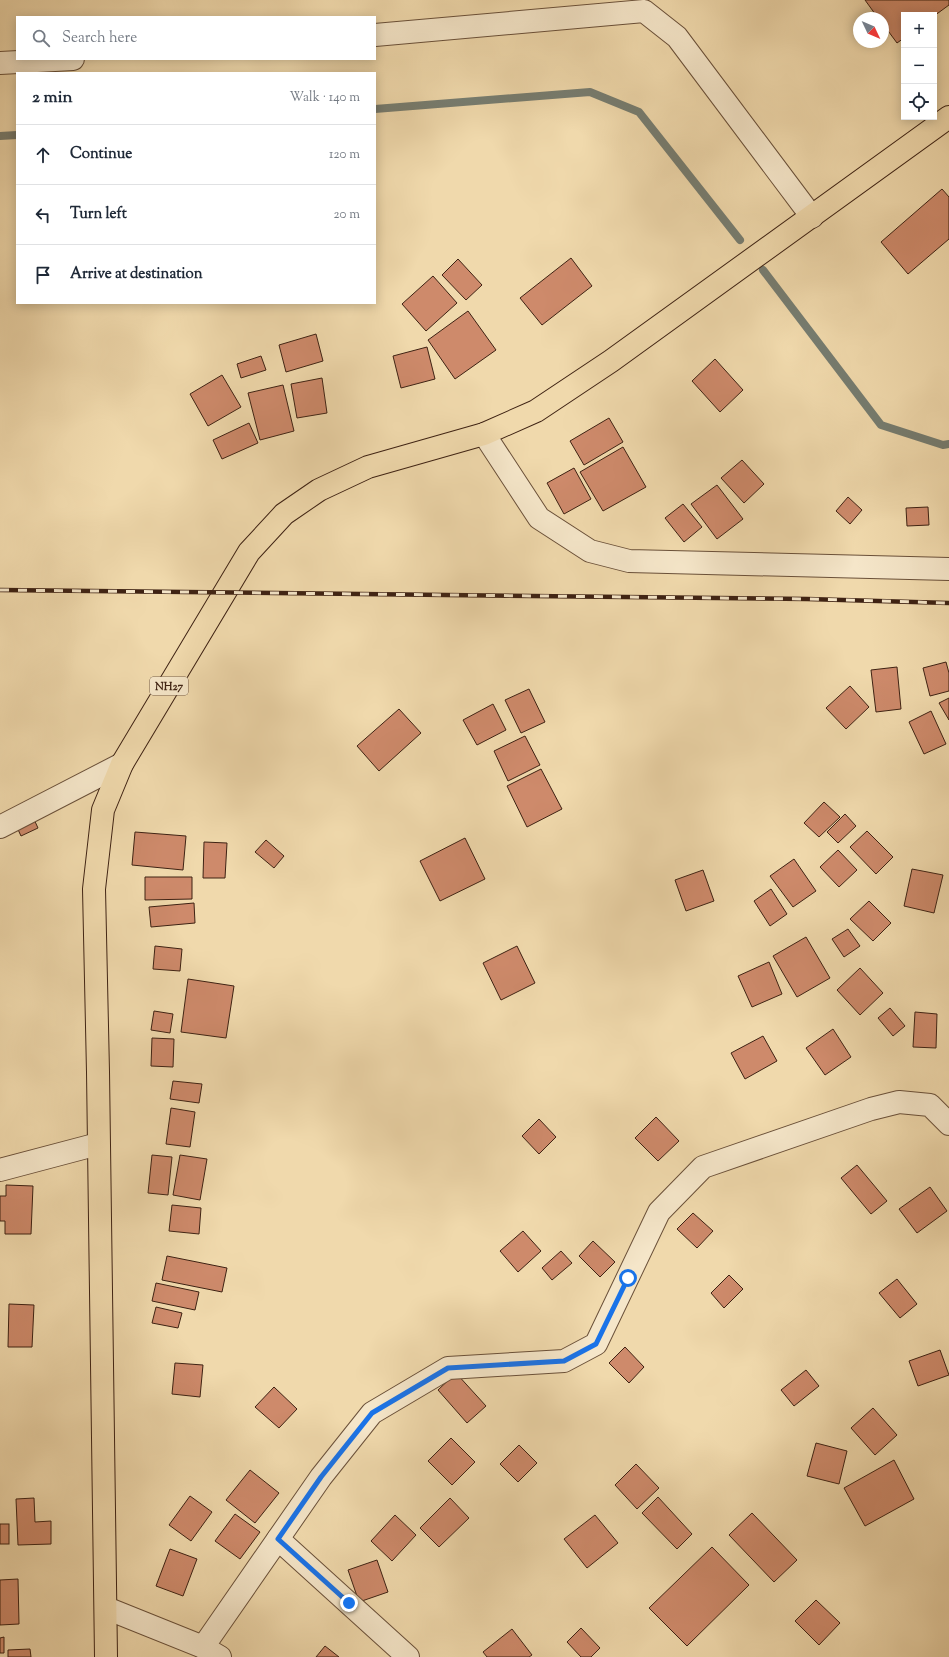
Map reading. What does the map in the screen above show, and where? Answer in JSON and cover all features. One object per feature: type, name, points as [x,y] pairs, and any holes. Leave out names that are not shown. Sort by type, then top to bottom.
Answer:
[{"type":"highway","name":"NH27","points":[[106,1657],[94,889],[103,810],[122,764],[249,552],[284,514],[319,490],[368,467],[484,434],[536,411],[611,361],[949,117]]},
{"type":"street","points":[[376,35],[644,10],[677,36],[812,217]]},
{"type":"street","points":[[0,63],[55,60]]},
{"type":"street","points":[[484,434],[539,518],[590,551],[629,561],[949,569]]},
{"type":"street","points":[[0,827],[122,764]]},
{"type":"street","points":[[106,1608],[211,1652],[278,1539],[321,1477],[372,1413],[448,1368],[564,1361],[596,1344],[659,1212],[703,1166],[871,1109],[899,1102],[930,1105],[949,1124]]},
{"type":"street","points":[[0,1170],[98,1144]]},
{"type":"street","points":[[278,1539],[408,1657]]},
{"type":"building","points":[[865,0],[949,0],[949,5],[937,14],[937,12],[901,12],[901,40],[897,43],[889,32],[889,12],[874,12]]},
{"type":"building","points":[[942,189],[949,197],[949,239],[908,274],[881,242]]},
{"type":"building","points":[[571,258],[592,286],[542,325],[520,298]]},
{"type":"building","points":[[458,259],[482,285],[466,300],[442,275]]},
{"type":"building","points":[[433,276],[457,303],[426,331],[402,304]]},
{"type":"building","points":[[468,311],[496,350],[455,379],[428,340]]},
{"type":"building","points":[[316,334],[323,361],[286,372],[279,345]]},
{"type":"building","points":[[427,347],[435,379],[401,388],[393,356]]},
{"type":"building","points":[[261,356],[266,370],[241,378],[237,364]]},
{"type":"building","points":[[715,359],[743,390],[720,412],[692,381]]},
{"type":"building","points":[[222,375],[241,407],[208,426],[190,394]]},
{"type":"building","points":[[322,378],[327,413],[297,418],[291,384]]},
{"type":"building","points":[[283,385],[294,431],[260,440],[248,393]]},
{"type":"building","points":[[609,418],[623,442],[584,465],[570,441]]},
{"type":"building","points":[[249,423],[258,443],[222,459],[213,440]]},
{"type":"building","points":[[623,447],[646,487],[603,511],[580,472]]},
{"type":"building","points":[[742,460],[764,484],[744,503],[721,478]]},
{"type":"building","points":[[574,468],[591,499],[564,514],[547,483]]},
{"type":"building","points":[[717,485],[743,519],[717,539],[691,504]]},
{"type":"building","points":[[848,497],[862,510],[850,524],[836,511]]},
{"type":"building","points":[[683,504],[702,527],[684,542],[665,518]]},
{"type":"building","points":[[928,507],[929,525],[907,526],[906,508]]},
{"type":"building","points":[[946,662],[949,673],[949,691],[930,696],[923,668]]},
{"type":"building","points":[[897,667],[901,709],[876,712],[871,670]]},
{"type":"building","points":[[850,686],[869,707],[846,729],[826,708]]},
{"type":"building","points":[[529,689],[545,722],[521,733],[505,700]]},
{"type":"building","points":[[949,698],[949,720],[939,703]]},
{"type":"building","points":[[493,704],[506,730],[477,745],[463,720]]},
{"type":"building","points":[[399,709],[421,733],[379,771],[357,746]]},
{"type":"building","points":[[931,711],[946,744],[924,754],[909,722]]},
{"type":"building","points":[[525,736],[540,765],[508,781],[494,751]]},
{"type":"building","points":[[541,769],[562,809],[527,827],[507,786]]},
{"type":"building","points":[[824,802],[840,817],[819,837],[804,823]]},
{"type":"building","points":[[845,814],[856,826],[838,843],[827,832]]},
{"type":"building","points":[[32,815],[38,828],[21,836],[15,823]]},
{"type":"building","points":[[867,831],[893,857],[876,874],[850,847]]},
{"type":"building","points":[[135,832],[186,836],[183,870],[132,865]]},
{"type":"building","points":[[465,838],[485,879],[440,901],[420,861]]},
{"type":"building","points":[[266,840],[284,856],[274,868],[255,852]]},
{"type":"building","points":[[204,842],[227,843],[225,878],[203,878]]},
{"type":"building","points":[[838,850],[857,870],[839,887],[820,867]]},
{"type":"building","points":[[794,859],[816,891],[793,907],[770,876]]},
{"type":"building","points":[[912,869],[943,875],[934,913],[904,906]]},
{"type":"building","points":[[703,870],[714,901],[686,911],[675,880]]},
{"type":"building","points":[[145,877],[192,877],[192,899],[145,900]]},
{"type":"building","points":[[771,889],[787,914],[770,926],[754,901]]},
{"type":"building","points":[[869,901],[891,923],[873,941],[850,919]]},
{"type":"building","points":[[194,903],[195,923],[151,927],[149,907]]},
{"type":"building","points":[[848,929],[860,946],[844,957],[832,939]]},
{"type":"building","points":[[806,937],[830,978],[797,997],[773,956]]},
{"type":"building","points":[[155,946],[182,949],[180,971],[153,969]]},
{"type":"building","points":[[517,946],[535,983],[501,1000],[483,963]]},
{"type":"building","points":[[769,962],[782,994],[752,1007],[738,976]]},
{"type":"building","points":[[860,968],[883,993],[860,1015],[837,990]]},
{"type":"building","points":[[188,979],[234,986],[226,1038],[181,1032]]},
{"type":"building","points":[[890,1008],[905,1026],[893,1036],[878,1018]]},
{"type":"building","points":[[154,1011],[173,1014],[170,1033],[151,1030]]},
{"type":"building","points":[[915,1012],[937,1014],[936,1048],[913,1047]]},
{"type":"building","points":[[833,1029],[851,1057],[825,1075],[806,1048]]},
{"type":"building","points":[[763,1036],[777,1061],[745,1079],[731,1053]]},
{"type":"building","points":[[152,1038],[174,1039],[173,1067],[151,1066]]},
{"type":"building","points":[[173,1081],[202,1084],[199,1103],[170,1099]]},
{"type":"building","points":[[171,1108],[195,1112],[190,1147],[166,1144]]},
{"type":"building","points":[[656,1117],[679,1141],[658,1161],[635,1138]]},
{"type":"building","points":[[539,1119],[556,1137],[539,1154],[522,1136]]},
{"type":"building","points":[[152,1155],[172,1157],[168,1195],[148,1193]]},
{"type":"building","points":[[180,1155],[207,1159],[200,1200],[173,1195]]},
{"type":"building","points":[[857,1165],[887,1201],[871,1214],[841,1178]]},
{"type":"building","points":[[6,1185],[33,1186],[31,1234],[5,1234],[5,1221],[0,1221],[0,1196],[6,1196]]},
{"type":"building","points":[[930,1187],[947,1211],[917,1233],[899,1209]]},
{"type":"building","points":[[172,1205],[201,1208],[199,1234],[169,1231]]},
{"type":"building","points":[[693,1213],[713,1231],[697,1248],[677,1229]]},
{"type":"building","points":[[523,1231],[541,1251],[518,1272],[500,1251]]},
{"type":"building","points":[[593,1241],[615,1262],[600,1277],[579,1256]]},
{"type":"building","points":[[561,1251],[572,1263],[552,1280],[542,1268]]},
{"type":"building","points":[[167,1256],[227,1268],[222,1292],[162,1280]]},
{"type":"building","points":[[729,1275],[743,1289],[724,1308],[711,1293]]},
{"type":"building","points":[[897,1279],[917,1304],[900,1318],[879,1293]]},
{"type":"building","points":[[156,1283],[199,1292],[195,1310],[152,1301]]},
{"type":"building","points":[[9,1304],[34,1305],[32,1347],[8,1347]]},
{"type":"building","points":[[156,1307],[182,1313],[178,1328],[152,1323]]},
{"type":"building","points":[[625,1347],[644,1367],[629,1383],[609,1363]]},
{"type":"building","points":[[940,1350],[949,1375],[918,1386],[909,1361]]},
{"type":"building","points":[[175,1363],[203,1365],[200,1397],[172,1394]]},
{"type":"building","points":[[806,1370],[819,1386],[794,1406],[781,1390]]},
{"type":"building","points":[[456,1373],[486,1406],[467,1423],[438,1390]]},
{"type":"building","points":[[274,1387],[297,1409],[279,1428],[255,1407]]},
{"type":"building","points":[[873,1408],[897,1435],[875,1455],[851,1428]]},
{"type":"building","points":[[451,1438],[475,1462],[452,1485],[428,1461]]},
{"type":"building","points":[[816,1443],[847,1451],[839,1484],[807,1476]]},
{"type":"building","points":[[519,1445],[537,1463],[518,1482],[500,1464]]},
{"type":"building","points":[[894,1460],[914,1499],[865,1526],[844,1488]]},
{"type":"building","points":[[636,1464],[659,1488],[637,1509],[615,1485]]},
{"type":"building","points":[[250,1470],[279,1493],[255,1523],[226,1500]]},
{"type":"building","points":[[190,1496],[212,1512],[191,1541],[169,1525]]},
{"type":"building","points":[[658,1497],[692,1534],[677,1549],[642,1513]]},
{"type":"building","points":[[34,1498],[35,1522],[51,1521],[51,1544],[18,1545],[16,1499]]},
{"type":"building","points":[[450,1498],[469,1518],[439,1547],[420,1528]]},
{"type":"building","points":[[752,1513],[797,1560],[774,1582],[729,1535]]},
{"type":"building","points":[[235,1514],[260,1532],[240,1559],[215,1541]]},
{"type":"building","points":[[395,1515],[416,1535],[392,1561],[371,1541]]},
{"type":"building","points":[[595,1515],[618,1543],[587,1568],[564,1539]]},
{"type":"building","points":[[0,1524],[9,1524],[9,1544],[0,1544]]},
{"type":"building","points":[[712,1547],[749,1585],[687,1646],[649,1608]]},
{"type":"building","points":[[170,1549],[197,1559],[183,1596],[156,1586]]},
{"type":"building","points":[[377,1560],[388,1592],[359,1602],[348,1570]]},
{"type":"building","points":[[18,1579],[19,1624],[0,1625],[0,1580]]},
{"type":"building","points":[[816,1600],[840,1623],[819,1645],[795,1621]]},
{"type":"building","points":[[581,1628],[600,1648],[591,1657],[581,1657],[567,1642]]},
{"type":"building","points":[[512,1629],[532,1655],[529,1657],[487,1657],[483,1652]]},
{"type":"building","points":[[4,1637],[4,1653],[0,1653],[0,1638]]},
{"type":"building","points":[[325,1646],[339,1657],[316,1657]]},
{"type":"building","points":[[30,1649],[31,1657],[8,1657],[8,1650]]},
{"type":"waterway","points":[[376,109],[590,92],[639,112],[740,240]]},
{"type":"waterway","points":[[0,136],[16,135]]},
{"type":"waterway","points":[[763,270],[881,425],[943,445],[949,444]]},
{"type":"railway","points":[[0,590],[807,599],[949,603]]},
{"type":"route","points":[[349,1603],[278,1539],[321,1477],[372,1413],[448,1368],[564,1361],[596,1344],[628,1278]]}]
